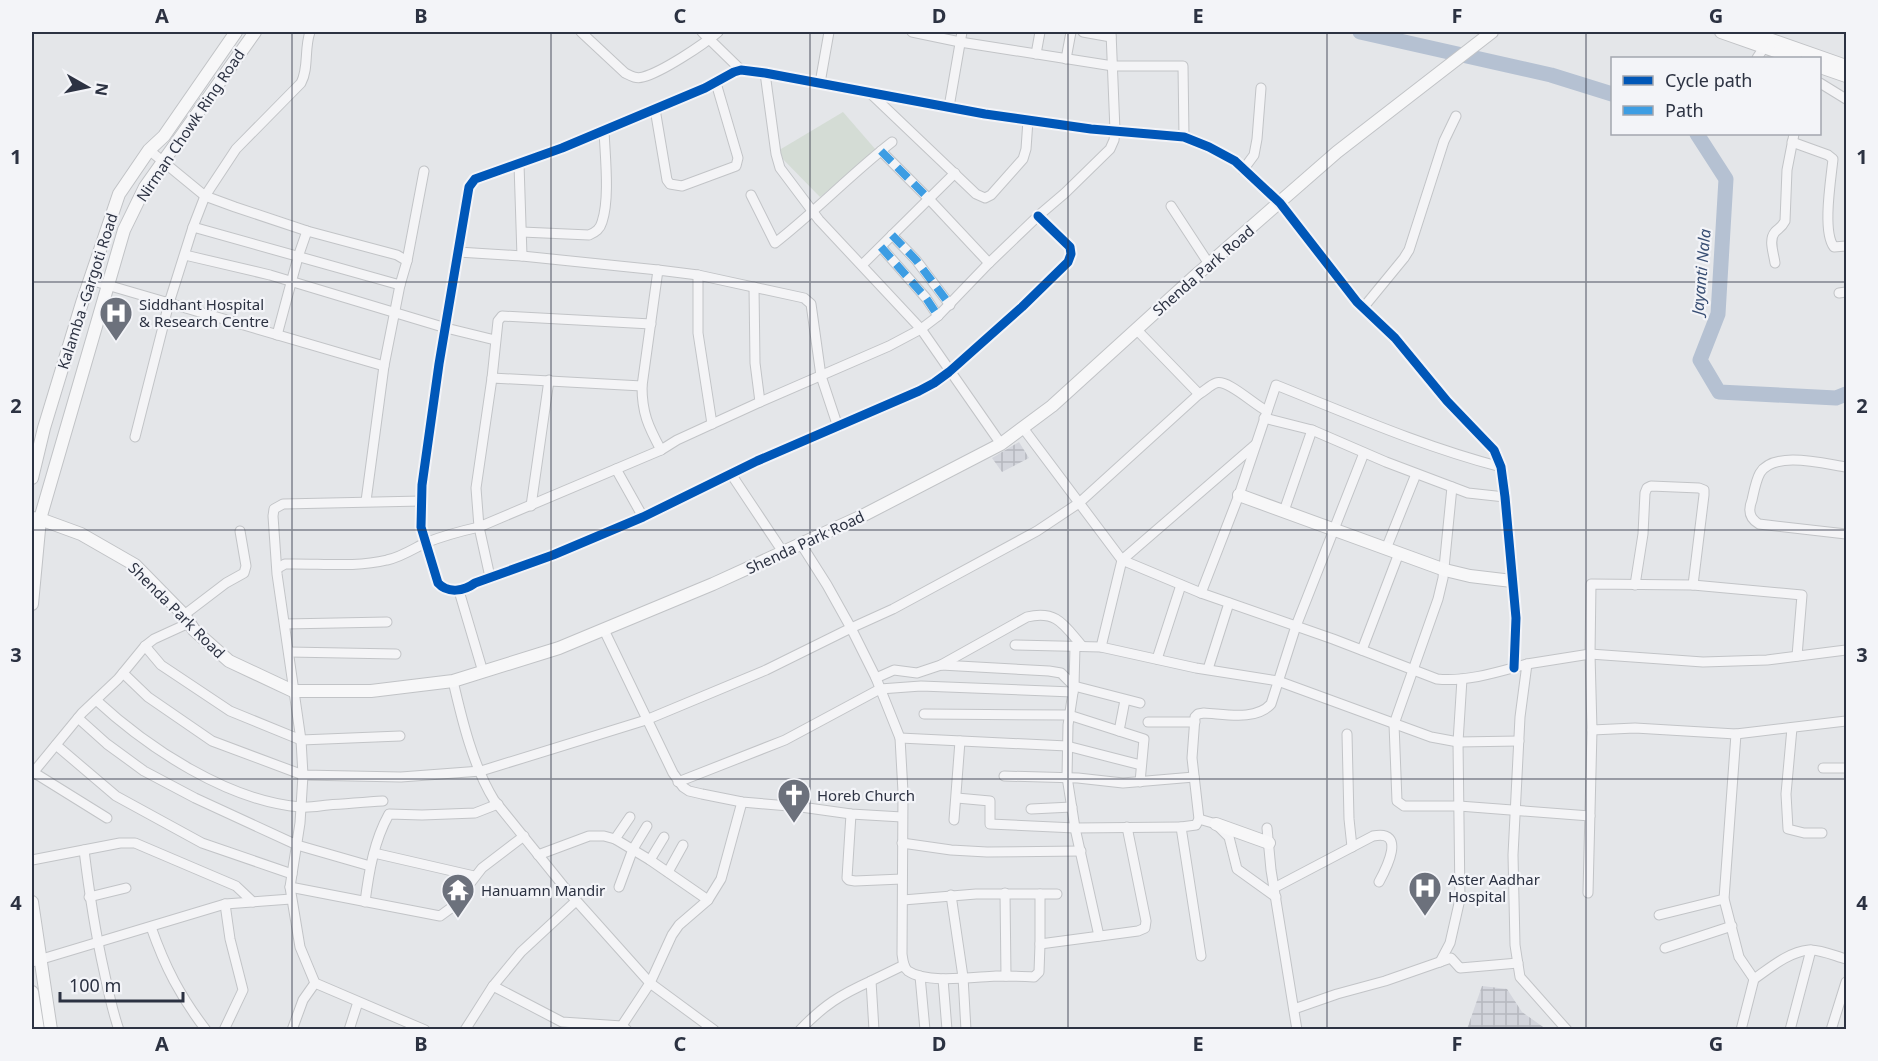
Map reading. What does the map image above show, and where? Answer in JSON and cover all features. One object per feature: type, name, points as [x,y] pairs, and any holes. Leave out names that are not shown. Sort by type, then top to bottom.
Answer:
[{"type":"main road","name":"Kalamba -Gargoti Road","points":[[32,477],[44,428],[119,194],[149,150],[164,136],[236,32]]},
{"type":"main road","name":"Nirman Chowk Ring Road","points":[[32,604],[36,519],[124,230],[134,208],[163,160],[255,32]]},
{"type":"main road","name":"Shenda Park Road","points":[[36,519],[81,534],[135,566],[187,619],[194,630],[229,661],[293,691],[371,691],[453,681],[559,648],[713,584],[862,516],[1001,444],[1052,406],[1337,152],[1492,32]]},
{"type":"main road","points":[[1721,32],[1767,43],[1806,57]]},
{"type":"main road","points":[[1749,32],[1793,57]]},
{"type":"main road","points":[[1821,62],[1846,66]]},
{"type":"main road","points":[[1821,63],[1846,76]]},
{"type":"main road","points":[[1239,495],[1444,570],[1512,581]]},
{"type":"main road","points":[[1216,824],[1269,843]]},
{"type":"main road","points":[[32,902],[36,961],[51,1029]]},
{"type":"main road","points":[[32,992],[38,1029]]},
{"type":"street","points":[[135,437],[169,303],[205,196],[236,149],[302,83],[306,44],[310,32]]},
{"type":"street","points":[[580,32],[625,73],[633,77],[644,77],[674,62],[718,32]]},
{"type":"street","points":[[702,32],[741,70]]},
{"type":"street","points":[[820,83],[829,32]]},
{"type":"street","points":[[912,32],[960,42],[1113,66],[1183,66],[1184,137]]},
{"type":"street","points":[[949,106],[962,32]]},
{"type":"street","points":[[1036,54],[1040,32]]},
{"type":"street","points":[[1066,59],[1071,32]]},
{"type":"street","points":[[278,568],[285,564],[364,564],[386,560],[452,533],[479,527],[661,450],[712,424],[889,346],[921,329],[938,316],[989,263],[1110,149],[1115,131],[1111,34],[1083,32]]},
{"type":"street","points":[[1758,57],[1767,43]]},
{"type":"street","points":[[1038,216],[1070,248],[1071,254],[1068,262],[1022,307],[934,383],[838,427],[757,460],[643,517],[553,555],[490,577],[459,591],[442,588],[438,583],[421,527],[422,485],[469,187],[475,179],[604,130],[716,83],[741,70],[986,114],[1115,131],[1184,137],[1209,147],[1234,161],[1280,203],[1336,277],[1363,308],[1395,338],[1447,401],[1494,450],[1501,467],[1505,497],[1516,618],[1514,668]]},
{"type":"street","points":[[765,73],[780,168],[813,212],[921,329],[1001,444]]},
{"type":"street","points":[[655,109],[667,180],[670,184],[681,186],[736,166],[738,158],[716,83]]},
{"type":"street","points":[[1821,84],[1846,99]]},
{"type":"street","points":[[1243,170],[1254,155],[1261,88]]},
{"type":"street","points":[[869,92],[976,194],[985,198],[991,195],[1023,159],[1028,120]]},
{"type":"street","points":[[1363,308],[1409,250],[1444,141],[1456,116]]},
{"type":"street","points":[[522,232],[590,235],[595,233],[603,221],[604,130]]},
{"type":"street","points":[[1775,263],[1772,238],[1785,221],[1787,170],[1793,138],[1833,159],[1828,215],[1832,243],[1834,247],[1846,246]]},
{"type":"street","points":[[751,195],[775,243],[892,142]]},
{"type":"street","points":[[149,150],[205,196],[307,231],[397,255],[407,261]]},
{"type":"street","points":[[880,151],[989,263]]},
{"type":"street","points":[[519,164],[522,256]]},
{"type":"street","points":[[366,501],[384,366],[424,171]]},
{"type":"street","points":[[861,265],[955,173]]},
{"type":"street","points":[[1171,206],[1209,264]]},
{"type":"street","points":[[193,227],[400,285]]},
{"type":"street","points":[[278,334],[307,231]]},
{"type":"street","points":[[892,235],[916,260],[950,304]]},
{"type":"street","points":[[881,247],[926,298],[938,316]]},
{"type":"street","points":[[458,252],[522,256],[698,275],[809,300],[822,376],[838,427]]},
{"type":"street","points":[[185,255],[270,275],[446,328],[495,340]]},
{"type":"street","points":[[658,270],[642,386],[642,402],[646,422],[661,450]]},
{"type":"street","points":[[698,275],[698,333],[712,424]]},
{"type":"street","points":[[90,280],[384,366]]},
{"type":"street","points":[[754,287],[754,363],[760,402]]},
{"type":"street","points":[[490,577],[479,527],[476,488],[498,321],[502,316],[651,324]]},
{"type":"street","points":[[1136,329],[1199,394]]},
{"type":"street","points":[[492,378],[642,386]]},
{"type":"street","points":[[531,506],[549,380]]},
{"type":"street","points":[[123,673],[148,697],[212,741],[303,776],[401,777],[481,771],[646,720],[766,670],[851,627],[893,609],[1037,531],[1079,503],[1199,394],[1216,383],[1227,383],[1265,414],[1312,430],[1416,474],[1468,493],[1505,497]]},
{"type":"street","points":[[1201,593],[1239,495],[1276,385],[1411,439],[1501,467]]},
{"type":"street","points":[[1023,428],[1122,560],[1201,593],[1437,679],[1462,679],[1527,664],[1590,654],[1703,662],[1767,660],[1846,650]]},
{"type":"street","points":[[1284,511],[1312,430]]},
{"type":"street","points":[[1101,647],[1122,560],[1257,444]]},
{"type":"street","points":[[957,798],[990,801],[990,824],[1075,828],[1196,825],[1199,819],[1192,758],[1195,717],[1198,714],[1247,715],[1265,710],[1271,704],[1296,627],[1364,453]]},
{"type":"street","points":[[1846,468],[1801,461],[1782,460],[1770,464],[1761,472],[1749,514],[1758,524],[1846,534]]},
{"type":"street","points":[[616,470],[643,517]]},
{"type":"street","points":[[731,474],[783,552]]},
{"type":"street","points":[[1386,549],[1416,474]]},
{"type":"street","points":[[1635,585],[1645,493],[1651,486],[1704,490],[1693,585]]},
{"type":"street","points":[[1452,487],[1444,570],[1438,599],[1394,723],[1397,801],[1404,807],[1459,806],[1590,816]]},
{"type":"street","points":[[422,501],[283,504],[274,509],[273,516],[277,574],[301,740],[303,776],[301,807],[290,886],[300,947],[315,984],[425,1029]]},
{"type":"street","points":[[107,818],[32,773],[78,718],[123,673],[146,646],[187,619],[226,584],[244,573],[246,566],[240,531]]},
{"type":"street","points":[[801,544],[851,627],[876,678],[900,738],[902,954],[907,970],[920,976],[944,979],[1034,977],[1039,968],[1040,894]]},
{"type":"street","points":[[1362,650],[1399,553]]},
{"type":"street","points":[[1588,893],[1592,730],[1591,584],[1693,585],[1802,595],[1797,656]]},
{"type":"street","points":[[1157,659],[1181,585]]},
{"type":"street","points":[[459,591],[483,672]]},
{"type":"street","points":[[1208,669],[1229,603]]},
{"type":"street","points":[[876,678],[894,670],[917,673],[941,665],[1027,617],[1040,614],[1049,615],[1059,621],[1078,646],[1069,715],[1067,777],[1075,828],[1098,936]]},
{"type":"street","points":[[285,624],[387,622]]},
{"type":"street","points":[[604,630],[678,782],[689,791],[742,802],[902,817]]},
{"type":"street","points":[[1015,645],[1101,647],[1278,681],[1431,737],[1458,742],[1519,741]]},
{"type":"street","points":[[146,646],[161,665],[230,711],[301,740],[400,736]]},
{"type":"street","points":[[289,652],[396,654]]},
{"type":"street","points":[[1527,664],[1520,717],[1513,855],[1515,945],[1520,977],[1567,1029]]},
{"type":"street","points":[[941,665],[1056,672],[1065,676],[1074,689]]},
{"type":"street","points":[[1440,962],[1450,943],[1460,899],[1458,742],[1462,679]]},
{"type":"street","points":[[453,681],[465,732],[486,786],[498,804],[576,901],[650,982],[714,1029]]},
{"type":"street","points":[[678,782],[785,740],[880,689],[921,686],[1074,689],[1140,703]]},
{"type":"street","points":[[96,699],[122,723],[155,748],[223,785],[256,798],[301,807],[383,801]]},
{"type":"street","points":[[1119,731],[1125,700]]},
{"type":"street","points":[[924,714],[1069,715],[1144,739],[1140,782]]},
{"type":"street","points":[[78,718],[107,744],[144,771],[195,798],[297,845],[370,866]]},
{"type":"street","points":[[1592,730],[1635,728],[1736,734],[1846,721]]},
{"type":"street","points":[[1148,722],[1195,722]]},
{"type":"street","points":[[1792,728],[1786,794],[1788,829],[1804,833],[1822,833]]},
{"type":"street","points":[[1347,734],[1352,847]]},
{"type":"street","points":[[1736,734],[1724,899],[1739,957],[1754,979]]},
{"type":"street","points":[[900,738],[1067,746],[1141,765]]},
{"type":"street","points":[[954,820],[960,741]]},
{"type":"street","points":[[56,745],[116,796],[202,843],[292,874]]},
{"type":"street","points":[[1823,768],[1846,768]]},
{"type":"street","points":[[1004,776],[1067,777],[1124,783],[1194,777]]},
{"type":"street","points":[[493,986],[562,1022],[623,1028],[650,982],[672,935],[679,925],[708,900],[721,879],[742,802]]},
{"type":"street","points":[[365,902],[370,866],[383,824],[389,813],[422,815],[475,813],[498,804]]},
{"type":"street","points":[[1031,808],[1072,807]]},
{"type":"street","points":[[851,814],[847,878],[855,880],[902,879]]},
{"type":"street","points":[[615,839],[630,817]]},
{"type":"street","points":[[1199,819],[1216,824],[1229,837],[1237,869],[1275,893]]},
{"type":"street","points":[[619,886],[633,849],[647,826]]},
{"type":"street","points":[[1181,826],[1201,956]]},
{"type":"street","points":[[1040,944],[1142,930],[1146,925],[1127,827]]},
{"type":"street","points":[[1267,828],[1297,1029]]},
{"type":"street","points":[[1275,893],[1352,847],[1373,836],[1380,835],[1390,840],[1392,847],[1391,859],[1379,882]]},
{"type":"street","points":[[290,886],[440,916],[451,908],[482,868],[524,836]]},
{"type":"street","points":[[538,855],[590,836],[604,836],[633,849],[708,900]]},
{"type":"street","points":[[650,860],[664,837]]},
{"type":"street","points":[[32,861],[120,843],[135,843],[236,886],[253,902]]},
{"type":"street","points":[[902,843],[951,850],[987,852],[1081,851]]},
{"type":"street","points":[[668,872],[683,845]]},
{"type":"street","points":[[84,850],[89,897],[114,1016],[119,1029]]},
{"type":"street","points":[[374,853],[474,876]]},
{"type":"street","points":[[89,897],[126,888]]},
{"type":"street","points":[[1005,893],[1006,976]]},
{"type":"street","points":[[903,900],[951,895],[1057,894]]},
{"type":"street","points":[[951,895],[963,977],[966,1029]]},
{"type":"street","points":[[36,961],[225,904],[291,899]]},
{"type":"street","points":[[1659,915],[1724,899]]},
{"type":"street","points":[[465,1029],[493,986],[521,952],[576,901]]},
{"type":"street","points":[[224,1029],[243,990],[230,939],[225,904]]},
{"type":"street","points":[[1665,948],[1732,926]]},
{"type":"street","points":[[151,927],[164,963],[201,1028]]},
{"type":"street","points":[[1790,1029],[1810,950]]},
{"type":"street","points":[[1741,1029],[1754,979],[1787,957],[1810,950],[1846,959]]},
{"type":"street","points":[[1293,1009],[1451,958],[1460,968],[1518,963]]},
{"type":"street","points":[[800,1029],[817,1012],[840,995],[904,965]]},
{"type":"street","points":[[920,976],[925,1029]]},
{"type":"street","points":[[944,979],[947,1029]]},
{"type":"street","points":[[871,981],[874,1029]]},
{"type":"street","points":[[1831,1029],[1846,982]]},
{"type":"street","points":[[292,1029],[303,1000],[315,984]]},
{"type":"street","points":[[349,1029],[358,1002]]},
{"type":"shaded area","points":[[843,112],[876,150],[820,197],[776,152]]},
{"type":"shaded area","points":[[1019,442],[1029,458],[1002,472],[992,458]]},
{"type":"shaded area","points":[[1482,986],[1507,989],[1522,1012],[1546,1029],[1467,1029]]},
{"type":"waterway","name":"Jayanti Nala","points":[[1360,32],[1551,75],[1611,94]]},
{"type":"waterway","name":"Jayanti Nala","points":[[1698,135],[1726,179],[1718,314],[1700,360],[1719,392],[1836,398],[1846,394]]},
{"type":"marked path","points":[[881,151],[929,199]]},
{"type":"marked path","points":[[892,235],[916,260],[950,305]]},
{"type":"marked path","points":[[881,247],[926,298],[938,316]]},
{"type":"cycle path","points":[[1038,216],[1070,247],[1071,254],[1068,262],[1022,307],[934,383],[757,461],[643,517],[553,555],[466,588],[451,590],[438,583],[421,527],[422,485],[439,364],[469,187],[475,179],[562,148],[705,88],[741,70],[985,114],[1091,129],[1184,137],[1235,161],[1280,203],[1357,302],[1395,338],[1447,401],[1494,450],[1501,467],[1505,497],[1516,618],[1514,668]]},
{"type":"place","name":"Siddhant Hospital & Research Centre","points":[[116,342]]},
{"type":"place","name":"Horeb Church","points":[[794,824]]},
{"type":"place","name":"Aster Aadhar Hospital","points":[[1425,917]]},
{"type":"place","name":"Hanuamn Mandir","points":[[458,919]]}]
